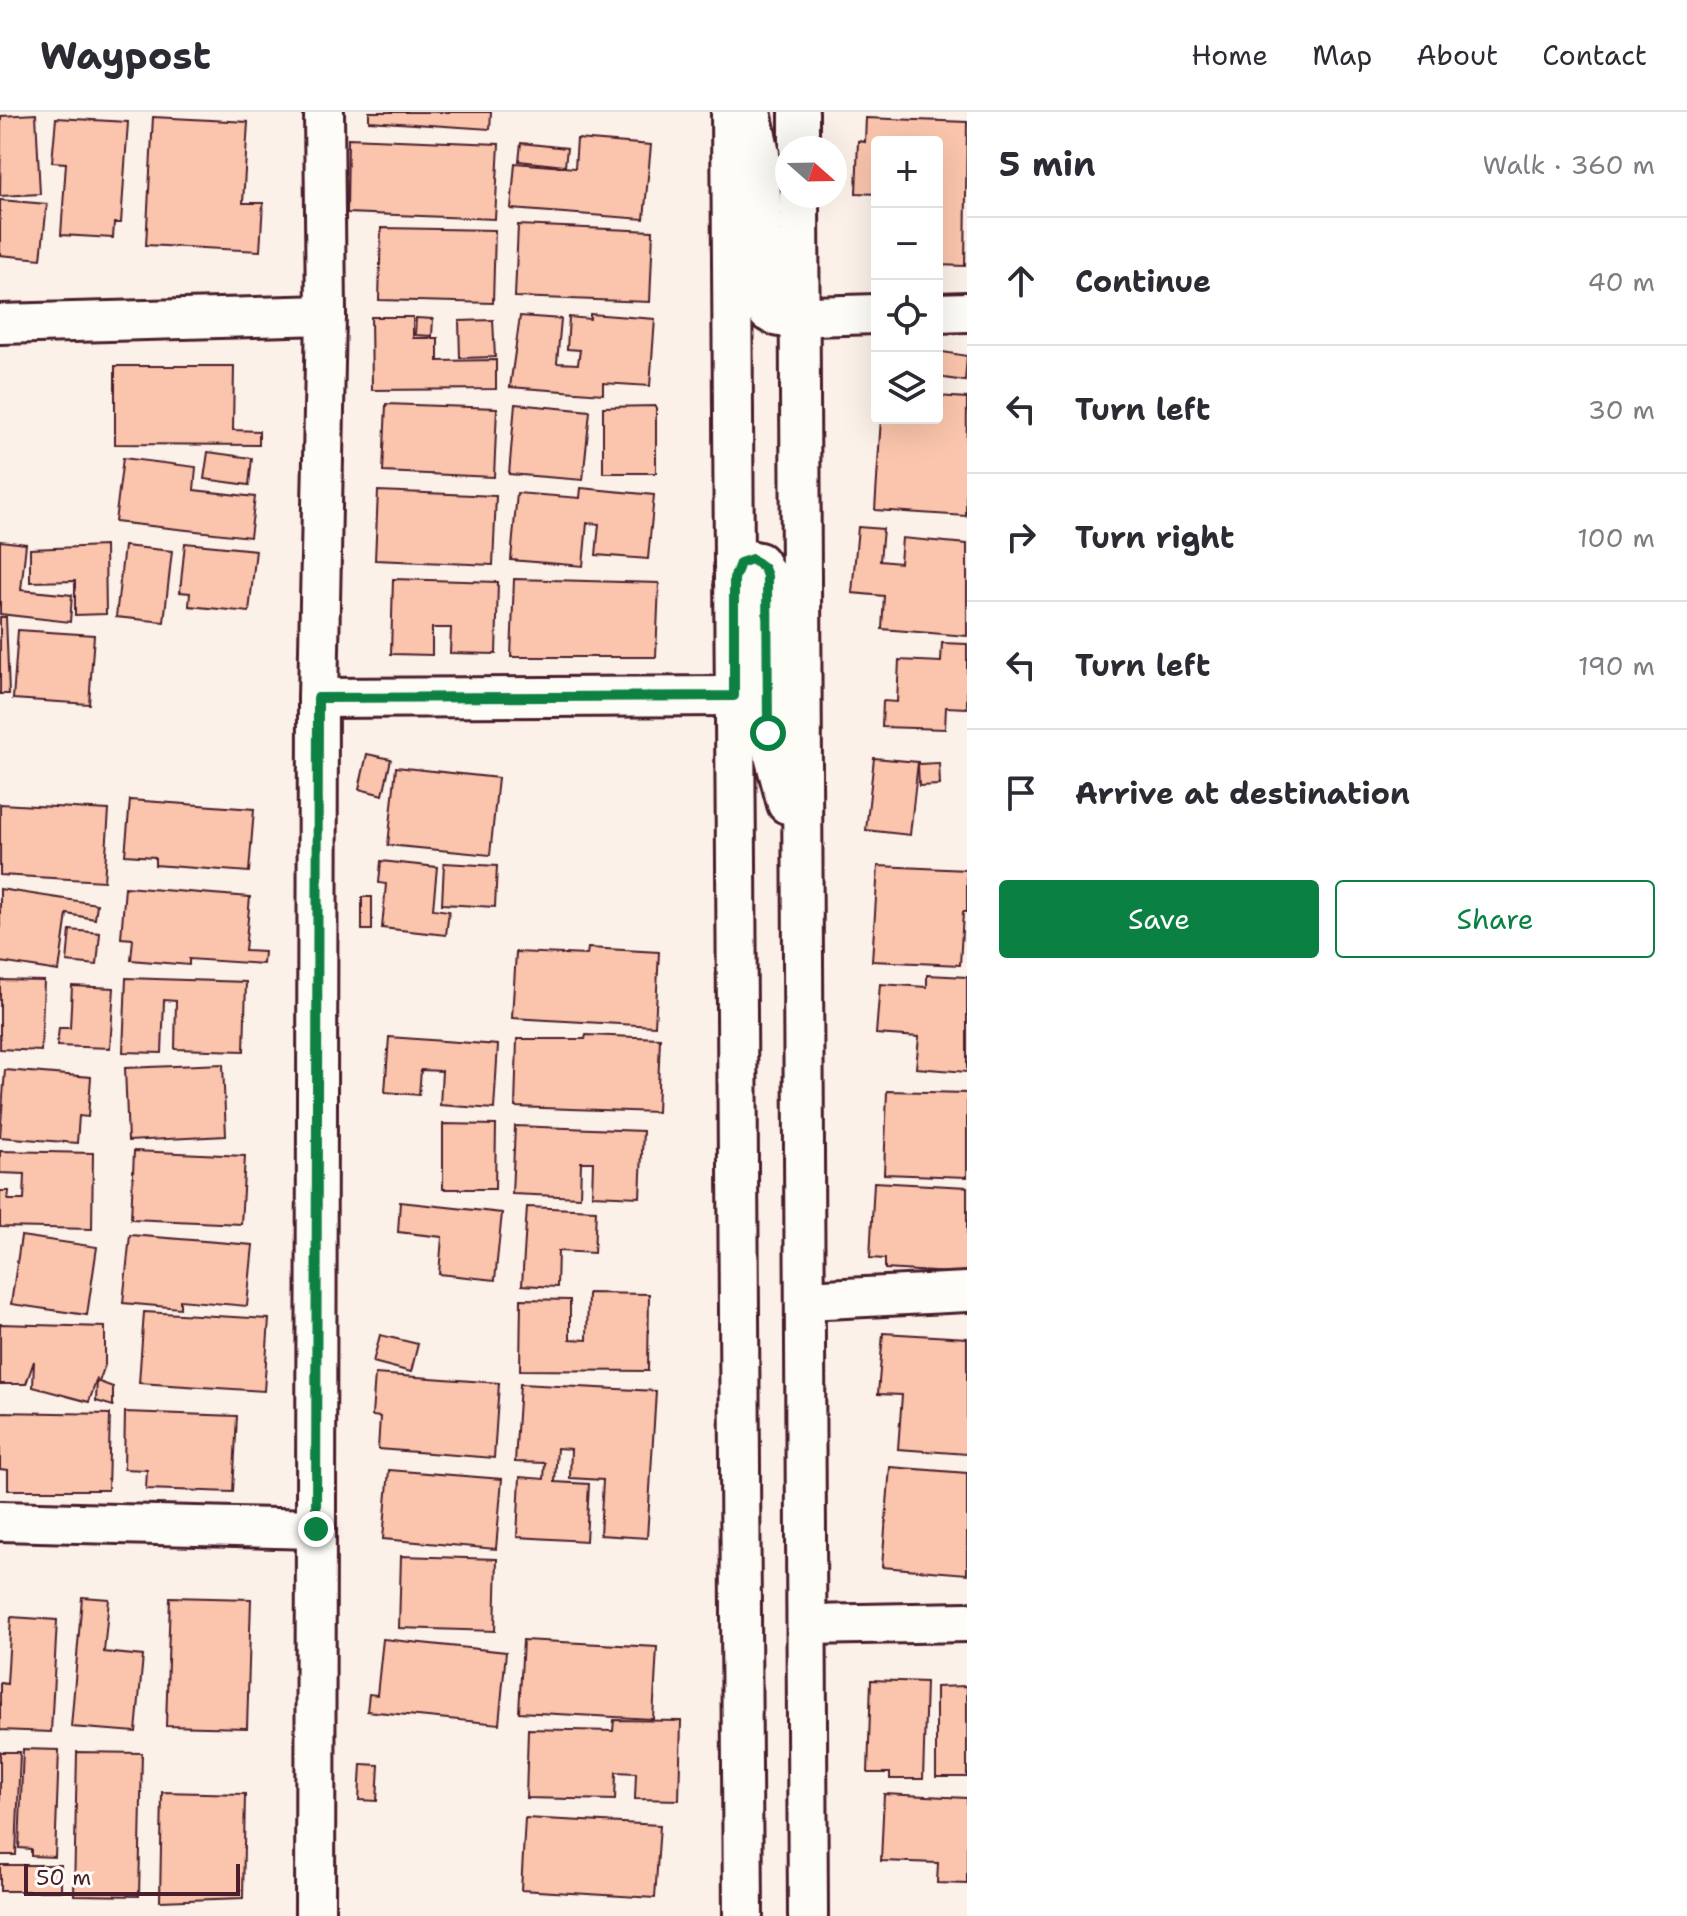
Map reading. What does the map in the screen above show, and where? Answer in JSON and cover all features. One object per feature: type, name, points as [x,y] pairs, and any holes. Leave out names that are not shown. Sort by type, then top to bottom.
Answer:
[{"type":"street","points":[[315,1916],[318,698],[326,315],[324,112]]},
{"type":"street","points":[[731,112],[743,1916]]},
{"type":"street","points":[[751,112],[760,154],[760,292],[768,312],[779,317],[871,314]]},
{"type":"street","points":[[799,112],[799,136]]},
{"type":"street","points":[[799,208],[800,853],[808,1916]]},
{"type":"street","points":[[943,313],[967,312]]},
{"type":"street","points":[[0,324],[326,315]]},
{"type":"street","points":[[734,579],[737,567],[745,559],[759,562],[767,576],[768,733],[800,853]]},
{"type":"street","points":[[318,698],[734,696]]},
{"type":"street","points":[[805,1300],[967,1292]]},
{"type":"street","points":[[0,1521],[316,1529]]},
{"type":"street","points":[[807,1625],[967,1622]]},
{"type":"street","points":[[721,1916],[742,1878]]},
{"type":"building","points":[[369,112],[491,112],[490,129],[369,121]]},
{"type":"building","points":[[36,114],[40,194],[0,196],[1,116]]},
{"type":"building","points":[[153,117],[248,122],[243,203],[263,203],[260,251],[146,245]]},
{"type":"building","points":[[56,118],[128,122],[121,223],[114,223],[113,238],[61,235],[66,163],[52,162]]},
{"type":"building","points":[[866,118],[967,122],[965,266],[943,265],[943,136],[871,136],[871,194],[856,193],[858,141],[865,142]]},
{"type":"building","points":[[348,138],[499,144],[495,219],[347,213]]},
{"type":"building","points":[[577,139],[651,145],[644,219],[511,209],[515,163],[575,168]]},
{"type":"building","points":[[521,143],[567,148],[565,166],[519,161]]},
{"type":"building","points":[[0,200],[47,204],[41,259],[0,255]]},
{"type":"building","points":[[518,225],[653,231],[650,302],[515,297]]},
{"type":"building","points":[[381,228],[495,230],[493,303],[379,300]]},
{"type":"building","points":[[590,314],[655,319],[650,386],[603,383],[603,394],[510,387],[520,316],[561,319],[557,363],[578,364],[580,350],[567,349],[569,317],[590,319]]},
{"type":"building","points":[[371,317],[413,317],[413,338],[438,338],[438,361],[496,360],[496,389],[372,390]]},
{"type":"building","points":[[416,318],[433,319],[432,336],[415,335]]},
{"type":"building","points":[[493,320],[495,357],[460,358],[459,321]]},
{"type":"building","points":[[943,352],[967,356],[965,381],[943,378]]},
{"type":"building","points":[[115,366],[234,366],[233,430],[259,431],[259,445],[115,444]]},
{"type":"building","points":[[943,396],[967,398],[966,516],[875,510],[881,424],[943,424]]},
{"type":"building","points":[[386,404],[497,408],[494,477],[383,472]]},
{"type":"building","points":[[515,404],[590,411],[583,480],[509,474]]},
{"type":"building","points":[[656,406],[656,473],[603,473],[603,407]]},
{"type":"building","points":[[208,452],[252,458],[249,485],[204,479]]},
{"type":"building","points":[[123,458],[196,467],[194,490],[255,497],[250,537],[115,522]]},
{"type":"building","points":[[581,488],[654,495],[648,559],[596,555],[599,524],[587,523],[583,566],[511,560],[517,493],[580,498]]},
{"type":"building","points":[[378,491],[496,496],[493,565],[375,560]]},
{"type":"building","points":[[858,527],[883,529],[880,561],[900,563],[902,538],[967,544],[967,636],[882,629],[884,596],[852,593]]},
{"type":"building","points":[[0,541],[26,544],[21,590],[72,595],[70,622],[0,614]]},
{"type":"building","points":[[185,543],[256,550],[249,612],[189,606],[190,593],[180,592]]},
{"type":"building","points":[[105,546],[106,614],[75,615],[75,581],[30,582],[30,549]]},
{"type":"building","points":[[124,546],[172,551],[164,622],[116,617]]},
{"type":"building","points":[[393,579],[498,582],[496,654],[450,653],[451,628],[432,628],[432,655],[391,654]]},
{"type":"building","points":[[514,579],[659,583],[656,657],[511,657]]},
{"type":"building","points":[[0,617],[6,617],[9,694],[0,694]]},
{"type":"building","points":[[18,630],[94,635],[89,704],[13,699]]},
{"type":"building","points":[[942,643],[967,644],[967,708],[946,707],[945,729],[882,727],[883,701],[897,702],[899,660],[941,662]]},
{"type":"building","points":[[367,754],[391,759],[383,795],[359,789]]},
{"type":"building","points":[[874,758],[918,762],[910,835],[866,830]]},
{"type":"building","points":[[939,763],[940,785],[919,786],[918,764]]},
{"type":"building","points":[[396,767],[498,778],[490,855],[388,845]]},
{"type":"building","points":[[130,800],[254,809],[249,872],[155,865],[155,857],[125,855]]},
{"type":"building","points":[[0,804],[109,810],[104,881],[0,875]]},
{"type":"building","points":[[381,861],[437,867],[433,909],[449,911],[446,935],[382,928],[386,884],[379,883]]},
{"type":"building","points":[[444,863],[497,866],[495,907],[442,904]]},
{"type":"building","points":[[878,866],[967,870],[967,912],[963,912],[960,965],[872,961]]},
{"type":"building","points":[[125,887],[250,897],[245,951],[264,952],[263,964],[189,959],[189,965],[131,960],[133,939],[121,938]]},
{"type":"building","points":[[0,889],[97,904],[95,919],[67,914],[59,971],[0,962]]},
{"type":"building","points":[[362,897],[372,897],[372,930],[362,930]]},
{"type":"building","points":[[70,930],[100,933],[97,965],[67,962]]},
{"type":"building","points":[[588,948],[659,952],[655,1026],[512,1018],[516,952],[587,955]]},
{"type":"building","points":[[927,975],[967,977],[967,1072],[916,1068],[919,1037],[876,1034],[880,984],[927,987]]},
{"type":"building","points":[[126,978],[246,982],[244,1051],[175,1049],[176,1001],[164,1000],[162,1053],[123,1052]]},
{"type":"building","points":[[0,980],[44,981],[41,1051],[0,1049]]},
{"type":"building","points":[[72,986],[114,988],[110,1048],[57,1046],[59,1028],[70,1028]]},
{"type":"building","points":[[586,1035],[660,1038],[657,1112],[515,1107],[517,1039],[585,1039]]},
{"type":"building","points":[[389,1037],[498,1045],[494,1109],[440,1105],[442,1071],[421,1070],[419,1095],[385,1092]]},
{"type":"building","points":[[223,1064],[226,1136],[128,1141],[125,1068]]},
{"type":"building","points":[[5,1070],[91,1077],[88,1117],[79,1116],[77,1143],[0,1137]]},
{"type":"building","points":[[887,1091],[967,1093],[967,1177],[884,1174]]},
{"type":"building","points":[[443,1124],[496,1125],[495,1189],[443,1189]]},
{"type":"building","points":[[515,1126],[643,1131],[640,1197],[592,1195],[593,1162],[581,1162],[580,1197],[512,1194]]},
{"type":"building","points":[[0,1151],[93,1153],[92,1229],[0,1227],[0,1191],[9,1191],[8,1200],[24,1200],[25,1174],[0,1173]]},
{"type":"building","points":[[134,1151],[245,1156],[241,1224],[131,1219]]},
{"type":"building","points":[[874,1182],[967,1187],[967,1274],[885,1269],[885,1259],[870,1258]]},
{"type":"building","points":[[400,1202],[502,1213],[495,1280],[439,1274],[442,1237],[398,1232]]},
{"type":"building","points":[[527,1207],[596,1210],[594,1253],[558,1251],[557,1287],[522,1285]]},
{"type":"building","points":[[130,1235],[253,1245],[247,1306],[180,1300],[180,1308],[123,1303]]},
{"type":"building","points":[[21,1236],[97,1247],[87,1315],[11,1304]]},
{"type":"building","points":[[588,1293],[649,1294],[648,1371],[520,1370],[521,1299],[570,1300],[570,1339],[587,1340]]},
{"type":"building","points":[[144,1312],[269,1319],[264,1391],[139,1383]]},
{"type":"building","points":[[0,1324],[105,1327],[105,1365],[99,1382],[113,1387],[113,1406],[96,1401],[97,1378],[89,1402],[33,1387],[34,1361],[26,1384],[0,1384]]},
{"type":"building","points":[[883,1333],[967,1338],[967,1454],[898,1449],[902,1395],[878,1394]]},
{"type":"building","points":[[380,1335],[418,1344],[411,1372],[373,1362]]},
{"type":"building","points":[[375,1374],[499,1383],[494,1458],[378,1449],[380,1417],[372,1416]]},
{"type":"building","points":[[520,1384],[656,1391],[647,1538],[600,1535],[603,1480],[570,1478],[571,1449],[557,1448],[555,1482],[589,1484],[586,1541],[517,1537],[520,1477],[544,1479],[545,1463],[515,1462]]},
{"type":"building","points":[[0,1412],[110,1414],[108,1490],[8,1490],[8,1470],[0,1469]]},
{"type":"building","points":[[125,1412],[237,1416],[233,1492],[146,1489],[147,1470],[124,1469]]},
{"type":"building","points":[[890,1467],[967,1473],[967,1574],[882,1567]]},
{"type":"building","points":[[389,1470],[502,1479],[496,1549],[383,1539]]},
{"type":"building","points":[[401,1556],[497,1559],[495,1631],[399,1628]]},
{"type":"building","points":[[82,1597],[109,1599],[104,1652],[143,1656],[136,1732],[71,1727]]},
{"type":"building","points":[[170,1597],[251,1599],[247,1728],[166,1726]]},
{"type":"building","points":[[11,1617],[57,1620],[51,1732],[0,1730],[0,1683],[7,1684]]},
{"type":"building","points":[[383,1639],[506,1652],[499,1724],[367,1711],[369,1694],[377,1695]]},
{"type":"building","points":[[523,1640],[657,1647],[653,1719],[519,1712]]},
{"type":"building","points":[[871,1680],[926,1682],[923,1779],[890,1779],[890,1773],[868,1773]]},
{"type":"building","points":[[967,1686],[967,1777],[936,1777],[936,1687]]},
{"type":"building","points":[[614,1720],[681,1721],[679,1800],[635,1799],[636,1773],[616,1772],[615,1800],[526,1798],[528,1729],[613,1731]]},
{"type":"building","points":[[23,1749],[59,1750],[55,1857],[31,1856],[31,1849],[19,1848]]},
{"type":"building","points":[[0,1752],[20,1752],[16,1855],[0,1855]]},
{"type":"building","points":[[77,1752],[142,1753],[139,1896],[74,1895]]},
{"type":"building","points":[[361,1764],[379,1765],[377,1801],[359,1800]]},
{"type":"building","points":[[162,1792],[245,1794],[243,1898],[160,1901]]},
{"type":"building","points":[[884,1794],[967,1798],[967,1884],[937,1883],[938,1863],[881,1861]]},
{"type":"building","points":[[525,1818],[660,1825],[655,1898],[521,1890]]},
{"type":"building","points":[[0,1865],[61,1865],[61,1891],[0,1891]]},
{"type":"route","points":[[316,1529],[318,698],[734,696],[734,579],[740,563],[752,559],[759,562],[767,576],[768,733]]}]
